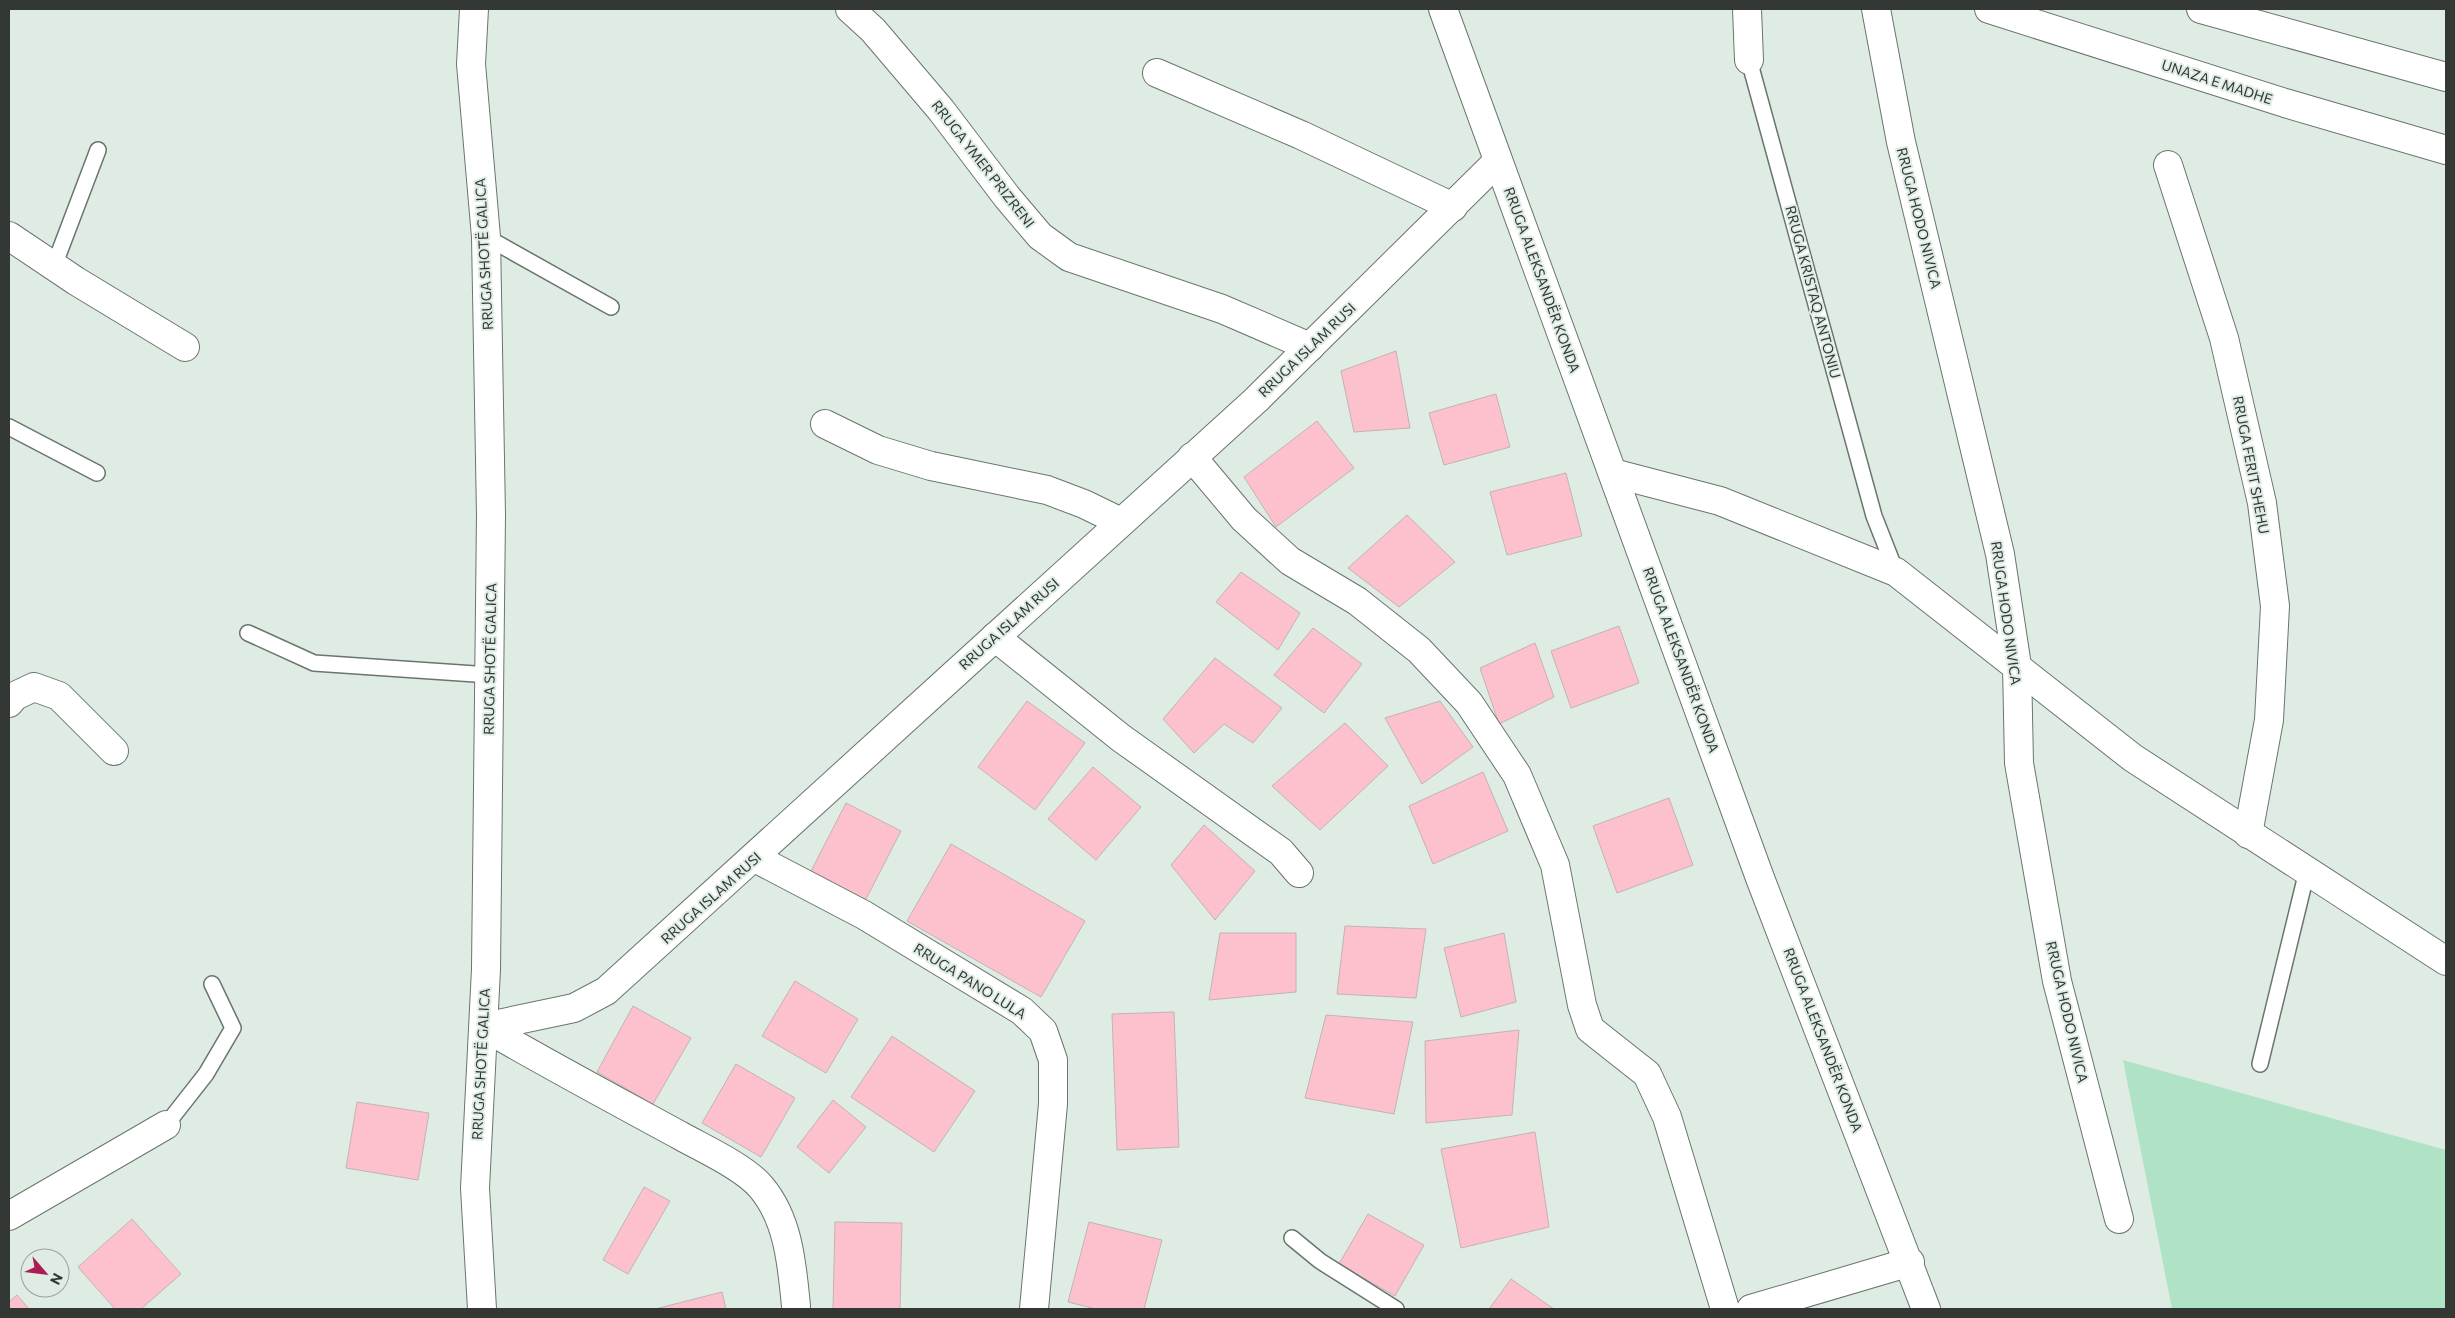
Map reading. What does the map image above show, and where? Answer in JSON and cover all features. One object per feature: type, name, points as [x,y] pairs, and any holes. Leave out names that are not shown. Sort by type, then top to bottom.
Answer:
[{"type":"main road","name":"RRUGA SHOTË GALICA","points":[[474,9],[470,64],[486,237],[491,514],[484,1027],[475,1188],[482,1309]]},
{"type":"main road","name":"RRUGA YMER PRIZRENI","points":[[850,9],[873,30],[935,102],[1007,197],[1047,242],[1069,257],[1222,309],[1310,347]]},
{"type":"main road","name":"RRUGA ALEKSANDËR KONDA","points":[[1443,9],[1760,878],[1910,1262],[1926,1309]]},
{"type":"main road","name":"RRUGA KRISTAQ ANTONIU","points":[[1747,9],[1749,60]]},
{"type":"main road","name":"RRUGA HODO NIVICA","points":[[1876,9],[1901,142],[2000,554],[2017,666],[2019,762],[2057,981],[2119,1219]]},
{"type":"main road","name":"UNAZA E MADHE","points":[[1989,9],[2285,104],[2446,150]]},
{"type":"main road","points":[[2201,9],[2446,77]]},
{"type":"main road","points":[[1157,73],[1301,135],[1453,207]]},
{"type":"main road","name":"RRUGA ISLAM RUSI","points":[[484,1027],[574,1008],[606,991],[755,858],[1192,458],[1310,347],[1498,161]]},
{"type":"main road","name":"RRUGA FERIT SHEHU","points":[[2168,165],[2224,338],[2262,503],[2275,606],[2269,711],[2248,834]]},
{"type":"main road","points":[[9,236],[185,347]]},
{"type":"main road","points":[[825,424],[878,450],[931,466],[1047,490],[1084,504],[1121,522]]},
{"type":"main road","points":[[1192,458],[1244,519],[1290,561],[1357,601],[1419,650],[1469,703],[1518,775],[1555,865],[1582,1005],[1590,1029],[1647,1074],[1667,1117],[1725,1309]]},
{"type":"main road","points":[[1613,473],[1720,501],[1896,572],[2133,758],[2446,961]]},
{"type":"main road","points":[[995,637],[1121,738],[1281,852],[1299,874]]},
{"type":"main road","points":[[9,703],[15,696],[34,687],[59,696],[114,752]]},
{"type":"main road","name":"RRUGA PANO LULA","points":[[755,858],[872,920],[1022,1011],[1043,1031],[1053,1060],[1053,1104],[1034,1309]]},
{"type":"main road","points":[[484,1027],[559,1071],[729,1163],[761,1187],[781,1221],[791,1264],[796,1306]]},
{"type":"main road","points":[[9,1216],[166,1125]]},
{"type":"main road","points":[[1751,1309],[1910,1262]]},
{"type":"lane","name":"RRUGA KRISTAQ ANTONIU","points":[[1749,60],[1874,516],[1896,572]]},
{"type":"lane","points":[[54,266],[98,150]]},
{"type":"lane","points":[[486,237],[611,307]]},
{"type":"lane","points":[[9,427],[97,473]]},
{"type":"lane","points":[[248,633],[314,663],[490,675]]},
{"type":"lane","points":[[2260,1064],[2307,871]]},
{"type":"lane","points":[[166,1125],[206,1074],[233,1028],[212,984]]},
{"type":"lane","points":[[1292,1238],[1320,1261],[1396,1309]]},
{"type":"green space","points":[[2123,1060],[2446,1150],[2446,1309],[2172,1309]]},
{"type":"building","points":[[1396,351],[1410,428],[1354,432],[1341,371]]},
{"type":"building","points":[[1496,394],[1510,447],[1444,465],[1429,413]]},
{"type":"building","points":[[1317,421],[1354,468],[1276,527],[1244,477]]},
{"type":"building","points":[[1566,473],[1582,536],[1507,555],[1490,492]]},
{"type":"building","points":[[1407,515],[1455,562],[1399,607],[1348,568]]},
{"type":"building","points":[[1241,572],[1300,613],[1278,650],[1216,602]]},
{"type":"building","points":[[1619,626],[1639,683],[1571,708],[1551,651]]},
{"type":"building","points":[[1313,628],[1362,664],[1324,713],[1274,675]]},
{"type":"building","points":[[1535,643],[1554,697],[1499,724],[1480,668]]},
{"type":"building","points":[[1215,658],[1282,708],[1253,743],[1224,724],[1194,753],[1163,719]]},
{"type":"building","points":[[1027,701],[1085,743],[1035,810],[978,767]]},
{"type":"building","points":[[1440,701],[1473,747],[1422,784],[1385,718]]},
{"type":"building","points":[[1345,723],[1388,766],[1320,830],[1272,786]]},
{"type":"building","points":[[1093,767],[1141,807],[1096,860],[1048,819]]},
{"type":"building","points":[[1483,772],[1508,831],[1433,864],[1409,806]]},
{"type":"building","points":[[1669,798],[1693,865],[1617,893],[1593,826]]},
{"type":"building","points":[[846,803],[901,831],[865,901],[810,873]]},
{"type":"building","points":[[1204,825],[1255,871],[1215,920],[1171,865]]},
{"type":"building","points":[[951,844],[1085,921],[1041,997],[907,921]]},
{"type":"building","points":[[1345,926],[1426,929],[1416,998],[1337,994]]},
{"type":"building","points":[[1220,933],[1296,933],[1296,992],[1209,1000]]},
{"type":"building","points":[[1504,933],[1516,1002],[1461,1017],[1444,948]]},
{"type":"building","points":[[795,981],[858,1019],[826,1073],[762,1036]]},
{"type":"building","points":[[633,1006],[691,1038],[653,1104],[597,1072]]},
{"type":"building","points":[[1174,1012],[1179,1147],[1117,1150],[1112,1014]]},
{"type":"building","points":[[1326,1015],[1413,1022],[1394,1114],[1305,1098]]},
{"type":"building","points":[[1519,1030],[1512,1115],[1426,1123],[1425,1041]]},
{"type":"building","points":[[892,1036],[975,1091],[934,1152],[851,1097]]},
{"type":"building","points":[[736,1064],[795,1098],[761,1157],[702,1123]]},
{"type":"building","points":[[833,1100],[866,1127],[829,1173],[797,1147]]},
{"type":"building","points":[[357,1102],[429,1113],[418,1180],[346,1168]]},
{"type":"building","points":[[1535,1132],[1549,1227],[1461,1248],[1441,1149]]},
{"type":"building","points":[[644,1187],[670,1201],[628,1274],[603,1260]]},
{"type":"building","points":[[1368,1214],[1424,1245],[1395,1296],[1339,1264]]},
{"type":"building","points":[[132,1219],[181,1274],[141,1309],[115,1309],[78,1267]]},
{"type":"building","points":[[835,1222],[902,1223],[900,1309],[833,1309]]},
{"type":"building","points":[[1089,1222],[1162,1240],[1144,1309],[1096,1309],[1068,1302]]},
{"type":"building","points":[[1511,1279],[1554,1309],[1489,1309]]},
{"type":"building","points":[[722,1292],[726,1309],[655,1309]]},
{"type":"building","points":[[17,1295],[29,1309],[9,1309],[9,1302]]}]
